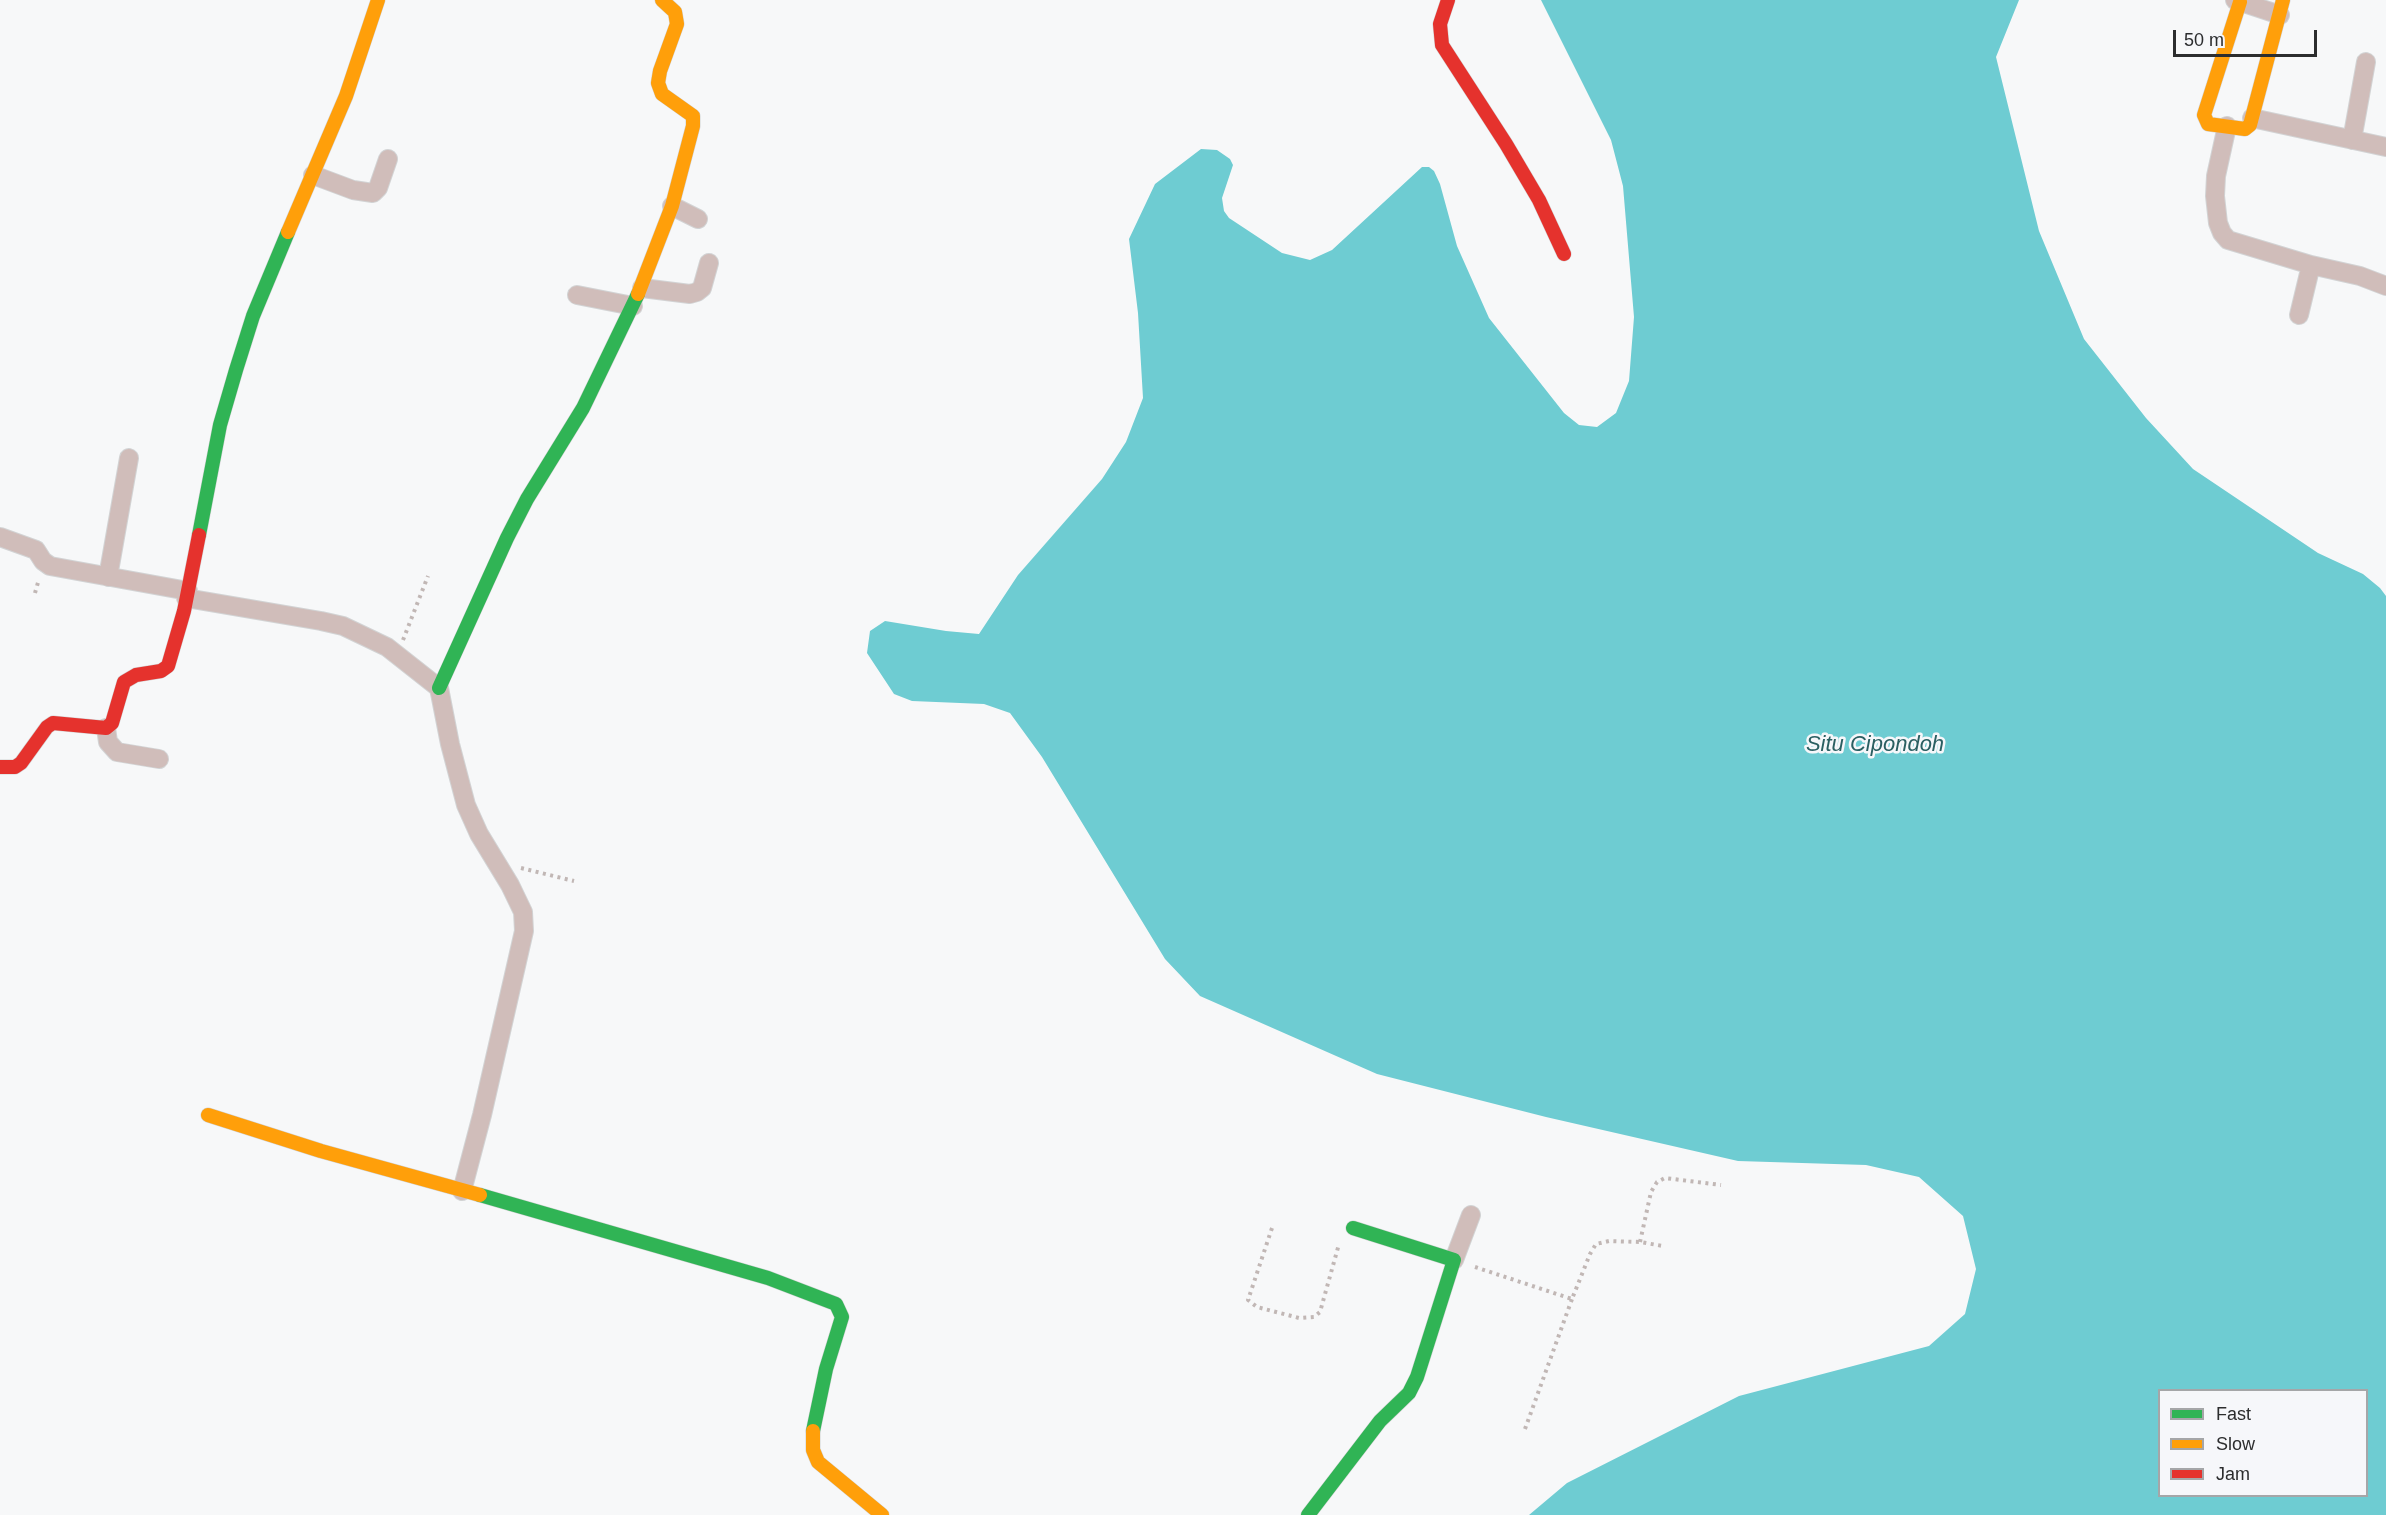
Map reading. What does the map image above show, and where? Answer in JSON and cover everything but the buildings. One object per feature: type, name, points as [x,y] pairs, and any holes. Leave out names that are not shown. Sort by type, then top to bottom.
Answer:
[{"type":"street","points":[[0,767],[15,767],[21,763],[47,727],[53,723],[106,728],[112,723],[124,682],[129,677],[161,671],[168,666],[176,648],[220,425],[236,369],[253,316],[346,96],[378,0]]},
{"type":"street","points":[[438,688],[456,654],[487,579],[517,518],[583,408],[642,288],[672,206],[693,126],[693,116],[662,94],[658,83],[676,24],[675,12],[662,0]]},
{"type":"street","points":[[1448,0],[1440,24],[1442,45],[1539,200],[1564,254]]},
{"type":"street","points":[[2238,1],[2281,7],[2250,125],[2245,129],[2208,123],[2204,115],[2238,1]]},
{"type":"street","points":[[2352,140],[2366,62]]},
{"type":"street","points":[[2252,117],[2386,147]]},
{"type":"street","points":[[2227,126],[2216,176],[2215,196],[2218,223],[2228,240],[2311,265],[2385,280]]},
{"type":"street","points":[[313,175],[353,190],[373,193],[378,188],[388,159]]},
{"type":"street","points":[[672,206],[698,219]]},
{"type":"street","points":[[642,288],[690,294],[697,292],[702,288],[709,263]]},
{"type":"street","points":[[2299,315],[2311,265]]},
{"type":"street","points":[[577,295],[633,306]]},
{"type":"street","points":[[108,577],[129,458]]},
{"type":"street","points":[[0,537],[36,550],[43,561],[50,566],[343,626],[374,639],[398,654],[438,688],[466,805],[494,861],[518,899],[523,912],[524,931],[482,1115],[462,1191]]},
{"type":"street","points":[[106,728],[108,742],[117,752],[159,759]]},
{"type":"street","points":[[208,1115],[309,1148],[768,1278],[836,1304],[842,1317],[826,1369],[812,1438],[813,1450],[818,1462],[829,1473],[882,1515]]},
{"type":"street","points":[[1308,1515],[1380,1421],[1409,1393],[1417,1377],[1454,1260],[1471,1215]]},
{"type":"street","points":[[1353,1228],[1454,1260]]},
{"type":"path","points":[[398,654],[428,576]]},
{"type":"path","points":[[494,861],[574,881]]},
{"type":"path","points":[[1641,1242],[1651,1192],[1657,1182],[1665,1178],[1721,1185]]},
{"type":"path","points":[[1272,1228],[1248,1300],[1257,1307],[1299,1318],[1314,1317],[1320,1312],[1341,1239],[1345,1232],[1353,1228]]},
{"type":"path","points":[[1526,1429],[1572,1299],[1596,1244],[1609,1241],[1641,1242],[1663,1246]]},
{"type":"path","points":[[1454,1260],[1572,1299]]},
{"type":"water","name":"Situ Cipondoh","points":[[1541,0],[2019,0],[1996,57],[2039,231],[2084,339],[2146,418],[2193,469],[2318,553],[2363,574],[2386,596],[2386,1515],[1529,1515],[1567,1483],[1739,1396],[1929,1346],[1965,1314],[1976,1269],[1963,1216],[1919,1177],[1866,1165],[1738,1161],[1546,1117],[1377,1074],[1200,996],[1165,959],[1042,757],[1010,713],[984,704],[912,701],[894,694],[867,653],[870,631],[885,621],[979,634],[1018,575],[1102,479],[1126,442],[1143,398],[1138,313],[1129,239],[1155,184],[1201,149],[1217,150],[1230,159],[1233,165],[1222,198],[1224,211],[1229,218],[1282,253],[1310,260],[1332,250],[1422,167],[1429,167],[1434,171],[1440,184],[1457,246],[1489,318],[1564,413],[1579,425],[1597,427],[1616,413],[1629,381],[1634,317],[1623,186],[1611,140]]},
{"type":"traffic: fast","points":[[199,535],[220,425],[236,370],[253,316],[288,232]]},
{"type":"traffic: fast","points":[[439,688],[507,538],[527,499],[583,408],[638,294]]},
{"type":"traffic: fast","points":[[480,1195],[768,1278],[836,1304],[842,1317],[826,1369],[813,1431]]},
{"type":"traffic: fast","points":[[1308,1515],[1380,1421],[1409,1393],[1417,1377],[1454,1260],[1353,1228]]},
{"type":"traffic: slow","points":[[288,232],[346,96],[378,0]]},
{"type":"traffic: slow","points":[[638,294],[672,206],[693,126],[693,116],[662,94],[658,83],[677,24],[675,12],[662,0]]},
{"type":"traffic: slow","points":[[2240,2],[2204,115],[2208,124],[2245,129],[2250,125],[2283,0]]},
{"type":"traffic: slow","points":[[208,1115],[321,1151],[480,1195]]},
{"type":"traffic: slow","points":[[813,1431],[813,1450],[818,1462],[882,1515]]},
{"type":"traffic: jam","points":[[1448,0],[1440,24],[1442,45],[1539,200],[1564,254]]},
{"type":"traffic: jam","points":[[0,767],[15,767],[21,763],[47,727],[53,723],[106,728],[112,723],[124,682],[136,675],[161,671],[168,666],[184,611],[199,535]]}]
